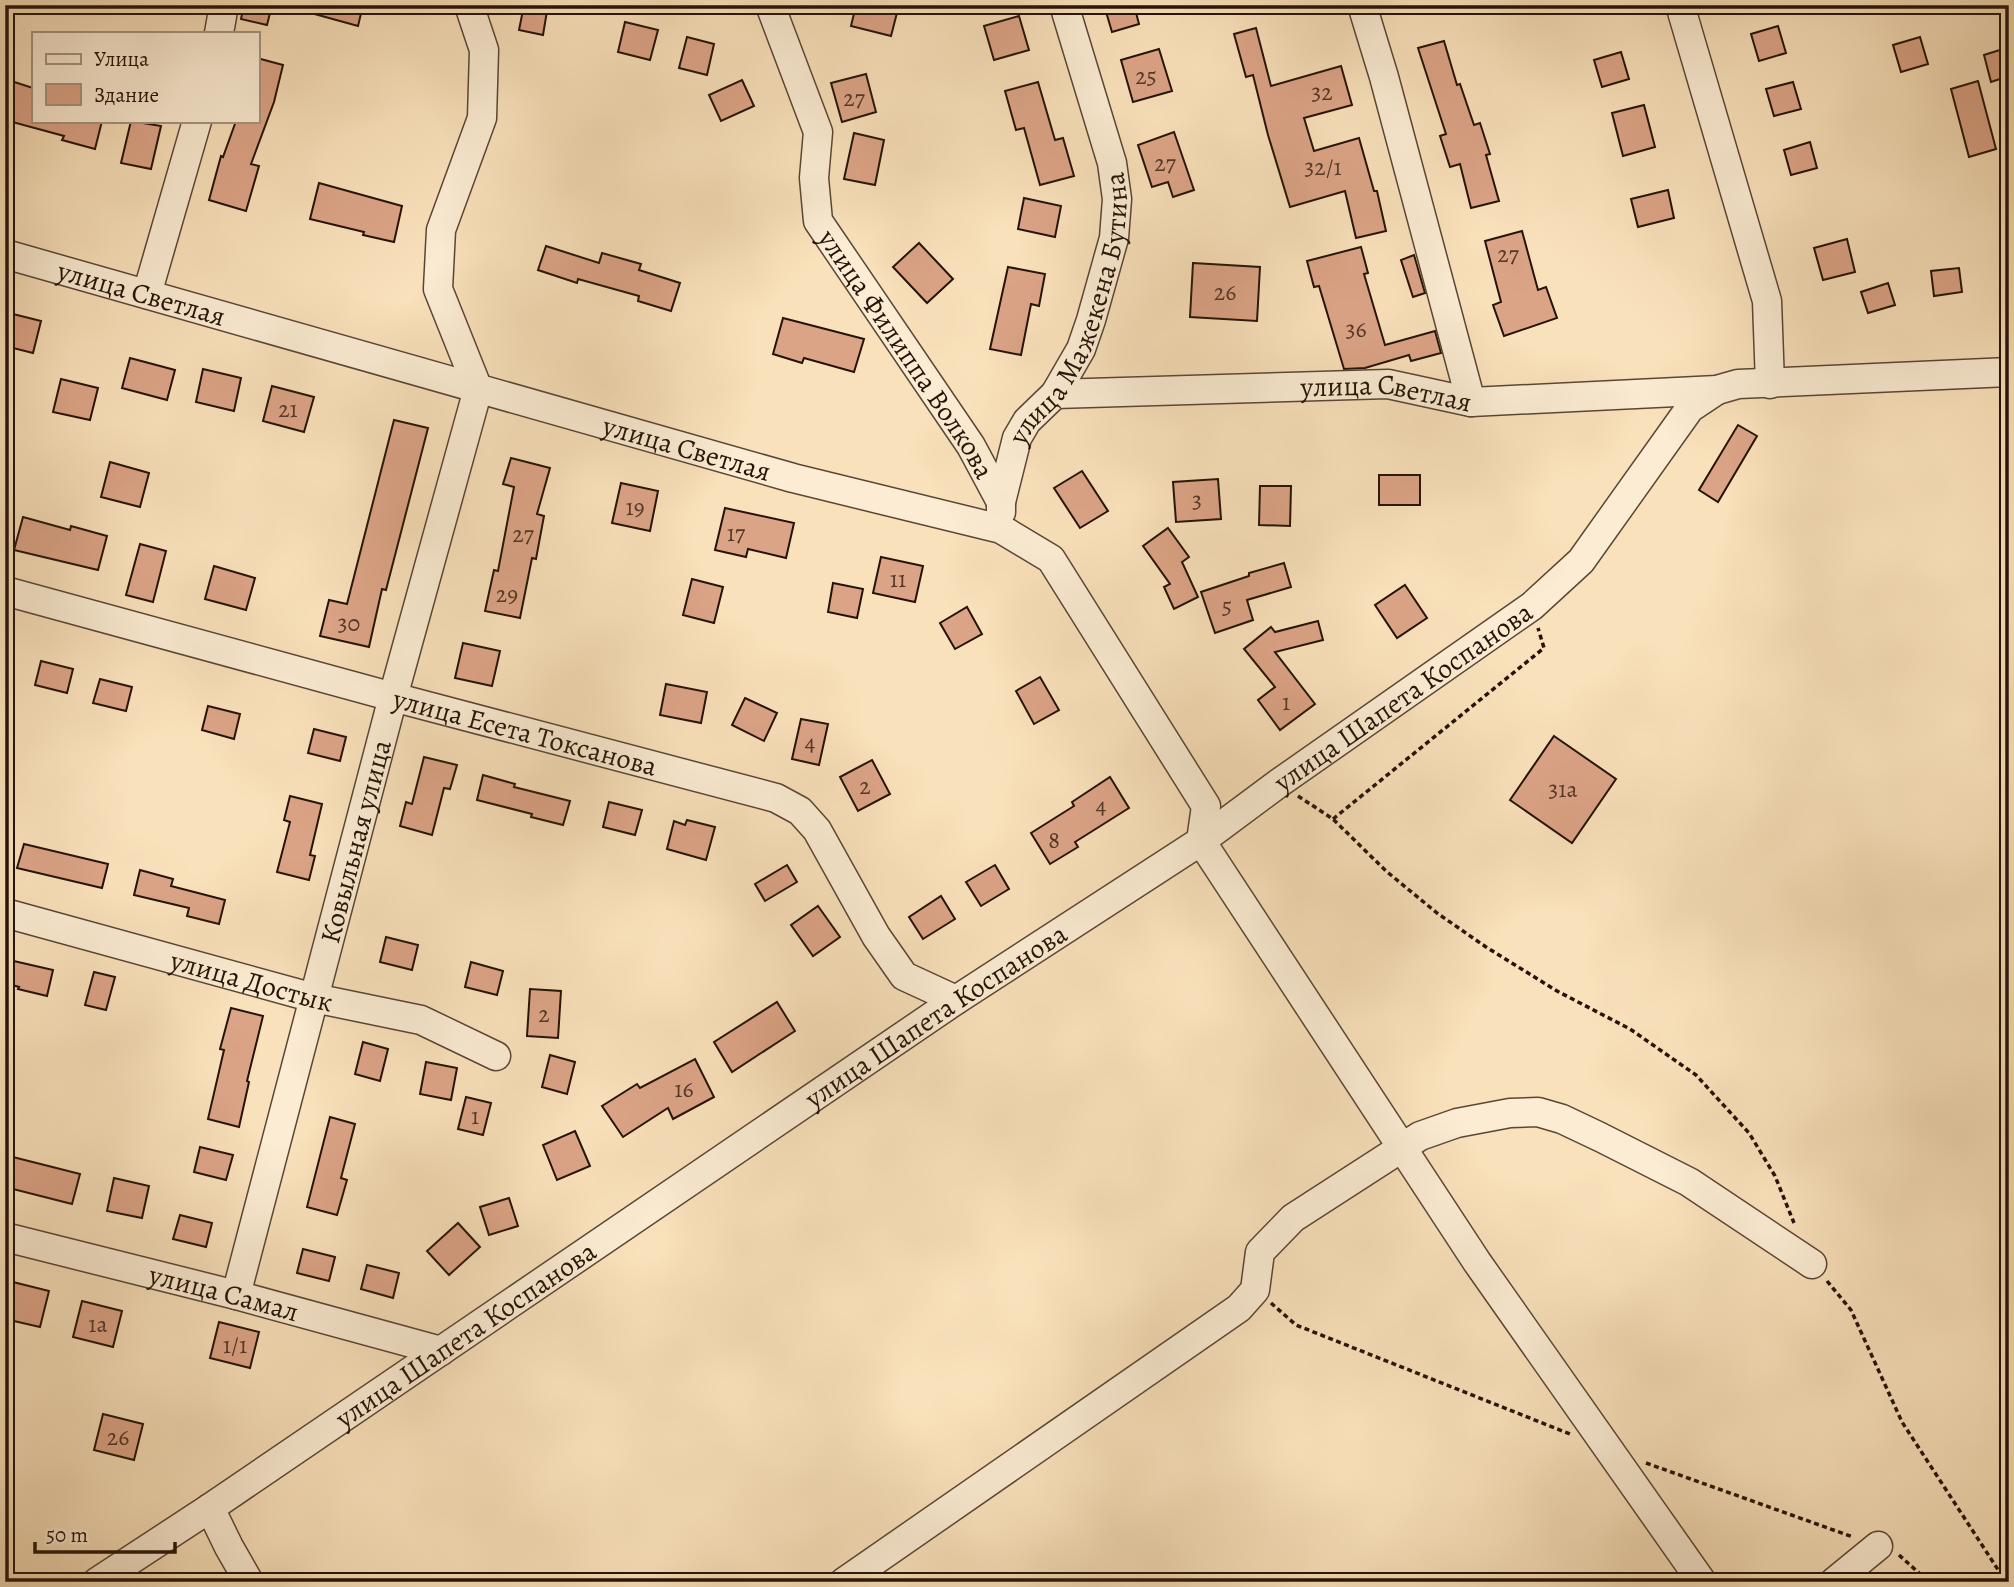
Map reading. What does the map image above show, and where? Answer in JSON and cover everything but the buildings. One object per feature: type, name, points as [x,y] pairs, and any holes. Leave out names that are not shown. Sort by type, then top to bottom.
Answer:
[{"type":"street","points":[[219,32],[224,5]]},
{"type":"street","points":[[469,5],[484,50],[482,118],[441,230],[438,289],[478,389]]},
{"type":"street","name":"улица Филиппа Волкова","points":[[770,5],[818,132],[814,178],[818,221],[971,446],[1001,516]]},
{"type":"street","name":"улица Мажекена Бутина","points":[[1001,516],[1017,438],[1027,421],[1055,394],[1071,369],[1091,320],[1114,238],[1116,199],[1112,163],[1065,5]]},
{"type":"street","points":[[1362,5],[1384,77],[1471,402]]},
{"type":"street","points":[[1680,5],[1767,301],[1770,384]]},
{"type":"street","points":[[147,294],[197,122]]},
{"type":"street","name":"улица Светлая","points":[[5,254],[793,478],[1001,516],[1051,559],[1206,807],[1201,841]]},
{"type":"street","name":"улица Светлая","points":[[1055,394],[1388,384],[1471,402],[1717,390],[1738,384],[2009,372]]},
{"type":"street","name":"Ковыльная улица","points":[[236,1296],[393,697],[478,389]]},
{"type":"street","name":"улица Шапета Коспанова","points":[[97,1582],[210,1508],[956,1000],[1201,841],[1279,783],[1532,606],[1581,561],[1690,408],[1717,390]]},
{"type":"street","name":"улица Есета Токсанова","points":[[5,591],[776,798],[800,811],[817,830],[876,936],[904,976],[956,1000]]},
{"type":"street","points":[[1201,841],[1401,1149],[1702,1582]]},
{"type":"street","name":"улица Достык","points":[[5,913],[314,999],[421,1020],[496,1056]]},
{"type":"street","points":[[844,1582],[1239,1308],[1255,1290],[1260,1252],[1293,1218],[1420,1136],[1457,1123],[1510,1113],[1538,1112],[1562,1119],[1689,1182],[1812,1264]]},
{"type":"street","name":"улица Самал","points":[[5,1237],[441,1351]]},
{"type":"street","points":[[210,1508],[250,1582]]},
{"type":"street","points":[[1834,1582],[1878,1546]]},
{"type":"path","points":[[1279,783],[1334,819],[1544,648],[1532,606]]},
{"type":"path","points":[[1255,1290],[1296,1325],[1570,1434]]},
{"type":"path","points":[[1608,1450],[1894,1550],[1929,1582]]}]
